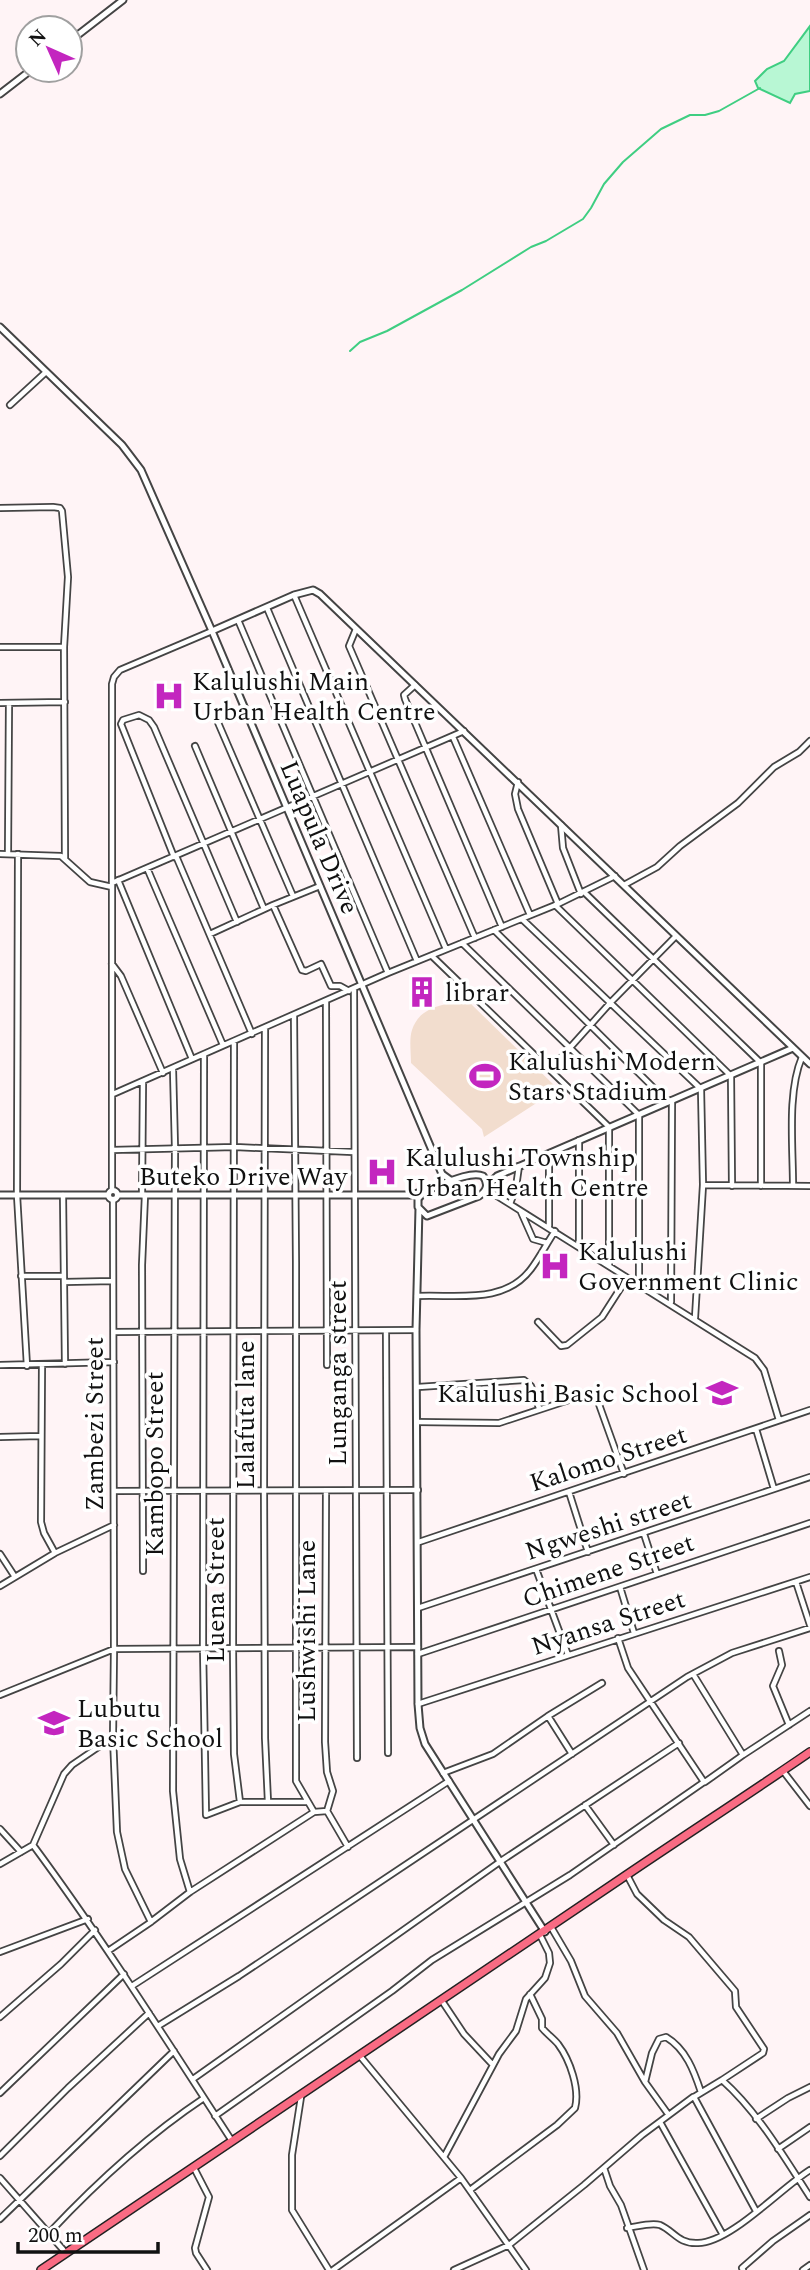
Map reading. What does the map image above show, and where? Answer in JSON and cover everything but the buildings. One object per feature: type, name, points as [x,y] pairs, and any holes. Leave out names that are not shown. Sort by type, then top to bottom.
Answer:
[{"type":"main road","points":[[41,2270],[810,1752]]},
{"type":"street","points":[[84,30],[124,0]]},
{"type":"street","points":[[0,94],[14,83]]},
{"type":"street","name":"Luapula Drive","points":[[0,327],[131,455],[153,495],[442,1174]]},
{"type":"street","points":[[10,405],[46,372]]},
{"type":"street","points":[[0,508],[53,507],[62,511],[68,576],[64,647],[65,859]]},
{"type":"street","points":[[212,631],[294,595],[313,590],[320,594],[810,1065]]},
{"type":"street","points":[[294,595],[446,949]]},
{"type":"street","points":[[267,608],[417,961]]},
{"type":"street","points":[[238,620],[388,973]]},
{"type":"street","points":[[356,629],[349,646],[475,938]]},
{"type":"street","name":"Zambezi Street","points":[[151,1922],[125,1869],[117,1832],[113,1737],[112,684],[117,673],[212,631]]},
{"type":"street","points":[[0,647],[64,647]]},
{"type":"street","points":[[415,685],[404,697],[502,927]]},
{"type":"street","points":[[0,703],[65,702]]},
{"type":"street","points":[[8,854],[9,703]]},
{"type":"street","points":[[213,711],[292,896]]},
{"type":"street","points":[[122,722],[139,715],[152,724],[237,922]]},
{"type":"street","points":[[112,717],[122,722],[175,856],[252,1034]]},
{"type":"street","points":[[0,854],[57,855],[90,882],[114,883],[260,817],[314,797],[464,731]]},
{"type":"street","points":[[453,737],[530,915]]},
{"type":"street","points":[[624,885],[657,867],[680,846],[738,803],[774,767],[799,752],[810,741]]},
{"type":"street","points":[[195,746],[264,909]]},
{"type":"street","points":[[518,782],[517,809],[556,905],[731,1076],[732,1186]]},
{"type":"street","points":[[560,823],[563,848],[583,893],[761,1063],[761,1186]]},
{"type":"street","points":[[18,854],[17,1195],[27,1366]]},
{"type":"street","points":[[147,869],[223,1045]]},
{"type":"street","points":[[113,1094],[388,973],[556,905],[615,876]]},
{"type":"street","points":[[114,883],[192,1059]]},
{"type":"street","points":[[210,934],[320,886]]},
{"type":"street","points":[[273,905],[302,970],[306,971],[321,964],[331,986],[352,990]]},
{"type":"street","points":[[522,919],[701,1088],[703,1185],[695,1318]]},
{"type":"street","points":[[494,930],[670,1101],[671,1303]]},
{"type":"street","points":[[550,1070],[611,1002],[676,936]]},
{"type":"street","points":[[462,943],[639,1115],[639,1284]]},
{"type":"street","points":[[432,956],[609,1127],[609,1265]]},
{"type":"street","points":[[112,964],[121,976],[163,1073]]},
{"type":"street","name":"Lunganga street","points":[[352,990],[356,1196],[357,1758]]},
{"type":"street","points":[[326,1002],[327,1365]]},
{"type":"street","points":[[294,1016],[296,1781],[314,1812]]},
{"type":"street","name":"Lalafuta lane","points":[[265,1028],[264,1490],[265,1738],[268,1801]]},
{"type":"street","name":"Luena Street","points":[[234,1041],[233,1648],[234,1754],[240,1802]]},
{"type":"street","points":[[418,1227],[427,1216],[479,1196],[497,1176],[793,1048]]},
{"type":"street","points":[[204,1055],[203,1647],[206,1815],[240,1802],[307,1802]]},
{"type":"street","points":[[793,1185],[793,1087],[802,1057]]},
{"type":"street","name":"Kambopo Street","points":[[173,1069],[173,1791],[180,1859],[190,1892]]},
{"type":"street","points":[[143,1082],[143,1571]]},
{"type":"street","points":[[579,1140],[579,1246]]},
{"type":"street","points":[[112,1150],[235,1147],[354,1152]]},
{"type":"street","points":[[549,1154],[549,1227]]},
{"type":"street","points":[[510,1204],[519,1166]]},
{"type":"street","points":[[439,1187],[442,1174],[453,1182]]},
{"type":"street","name":"Buteko Drive Way","points":[[0,1195],[410,1195],[423,1193],[473,1174],[497,1176]]},
{"type":"street","points":[[481,1175],[486,1187],[510,1204],[755,1357],[764,1370],[779,1420]]},
{"type":"street","points":[[703,1185],[810,1186]]},
{"type":"street","points":[[423,1193],[418,1205],[416,1330],[420,1728],[425,1744],[545,1931],[571,1961],[585,1996],[617,2032],[645,2082],[668,2115]]},
{"type":"street","points":[[63,1195],[65,1364]]},
{"type":"street","points":[[410,1195],[427,1216]]},
{"type":"street","points":[[521,1210],[533,1238],[547,1243]]},
{"type":"street","points":[[417,1296],[496,1294],[520,1280],[530,1270],[555,1231]]},
{"type":"street","points":[[21,1276],[113,1281]]},
{"type":"street","points":[[538,1322],[561,1346],[567,1345],[602,1317],[627,1278]]},
{"type":"street","points":[[114,1332],[416,1330]]},
{"type":"street","points":[[386,1331],[388,1753]]},
{"type":"street","points":[[0,1366],[114,1362]]},
{"type":"street","points":[[42,1365],[41,1521],[55,1553]]},
{"type":"street","points":[[418,1388],[524,1380],[531,1386],[539,1408]]},
{"type":"street","points":[[417,1422],[499,1423],[590,1392],[594,1394],[624,1474]]},
{"type":"street","name":"Kalomo Street","points":[[419,1542],[810,1410]]},
{"type":"street","points":[[756,1429],[774,1489]]},
{"type":"street","points":[[0,1437],[40,1436]]},
{"type":"street","name":"Ngweshi street","points":[[418,1608],[810,1477]]},
{"type":"street","points":[[114,1491],[418,1490]]},
{"type":"street","name":"Lushwishi Lane","points":[[326,1491],[327,1772],[333,1791],[327,1811]]},
{"type":"street","points":[[569,1492],[588,1552]]},
{"type":"street","name":"Chimene Street","points":[[418,1651],[810,1523]]},
{"type":"street","points":[[0,1586],[55,1553],[114,1525]]},
{"type":"street","points":[[644,1534],[657,1574]]},
{"type":"street","points":[[0,1554],[15,1577]]},
{"type":"street","points":[[536,1569],[568,1656]]},
{"type":"street","name":"Nyansa Street","points":[[418,1704],[810,1577]]},
{"type":"street","points":[[158,2026],[239,1976],[693,1674],[732,1653],[810,1627],[796,1582]]},
{"type":"street","points":[[620,1587],[634,1633]]},
{"type":"street","points":[[618,1638],[628,1668],[704,1782]]},
{"type":"street","points":[[0,1695],[114,1648],[356,1647],[418,1651]]},
{"type":"street","points":[[779,1651],[782,1665],[773,1686],[789,1725]]},
{"type":"street","points":[[693,1674],[743,1755]]},
{"type":"street","points":[[443,1773],[493,1754],[602,1683]]},
{"type":"street","points":[[215,2116],[432,1960],[614,1845],[810,1711]]},
{"type":"street","points":[[548,1716],[572,1754]]},
{"type":"street","points":[[0,1864],[33,1845],[64,1774],[72,1765],[113,1737]]},
{"type":"street","points":[[192,2078],[501,1861],[679,1743]]},
{"type":"street","points":[[783,1771],[810,1806]]},
{"type":"street","points":[[132,1986],[449,1781]]},
{"type":"street","points":[[585,1805],[614,1845]]},
{"type":"street","points":[[108,1951],[190,1892],[314,1812],[327,1811],[348,1847]]},
{"type":"street","points":[[0,1829],[21,1852]]},
{"type":"street","points":[[33,1845],[88,1919],[232,2141]]},
{"type":"street","points":[[454,2270],[509,2245],[668,2115],[763,2053],[764,2049],[736,2007],[735,1991],[689,1937],[664,1920],[637,1894],[627,1875]]},
{"type":"street","points":[[0,1952],[88,1919]]},
{"type":"street","points":[[0,2017],[61,1964],[95,1930]]},
{"type":"street","points":[[444,2157],[493,2065],[516,2031],[521,2011],[530,1994],[545,1978],[550,1963],[545,1931]]},
{"type":"street","points":[[0,2093],[124,1974]]},
{"type":"street","points":[[470,2190],[557,2125],[575,2108],[574,2082],[565,2057],[558,2044],[542,2028],[542,2019],[530,1994]]},
{"type":"street","points":[[442,2001],[464,2034],[493,2065]]},
{"type":"street","points":[[0,2156],[149,2013]]},
{"type":"street","points":[[645,2082],[656,2042],[661,2037],[666,2037],[690,2064],[701,2092]]},
{"type":"street","points":[[0,2219],[174,2051]]},
{"type":"street","points":[[359,2056],[461,2178],[526,2270]]},
{"type":"street","points":[[722,2080],[741,2097],[810,2197]]},
{"type":"street","points":[[756,2119],[810,2087]]},
{"type":"street","points":[[301,2097],[292,2155],[292,2210],[331,2270],[461,2178]]},
{"type":"street","points":[[694,2097],[756,2211]]},
{"type":"street","points":[[50,2232],[150,2136],[204,2098]]},
{"type":"street","points":[[660,2122],[723,2235]]},
{"type":"street","points":[[778,2148],[810,2127]]},
{"type":"street","points":[[194,2167],[209,2197],[195,2248],[206,2270]]},
{"type":"street","points":[[604,2168],[621,2205],[644,2270]]},
{"type":"street","points":[[628,2228],[660,2225],[676,2238],[699,2244],[714,2241],[810,2170]]},
{"type":"street","points":[[0,2178],[66,2253]]},
{"type":"street","points":[[741,2269],[773,2241],[810,2216]]},
{"type":"street","points":[[803,2270],[810,2265]]},
{"type":"shaded area","points":[[810,26],[810,91],[795,94],[790,103],[758,88],[755,81],[767,69],[784,61]]},
{"type":"shaded area","name":"Kalulushi Modern Stars Stadium","points":[[468,1001],[558,1089],[484,1137],[482,1129],[411,1063],[411,1034],[421,1015],[435,1007]]},
{"type":"waterway","points":[[350,351],[360,342],[387,331],[462,290],[531,247],[583,219],[604,184],[623,162],[661,129],[690,115],[719,111],[760,88]]},
{"type":"place","name":"Kalulushi Main Urban Health Centre","points":[[169,696]]},
{"type":"place","name":"librar","points":[[422,992]]},
{"type":"place","name":"Kalulushi Modern Stars Stadium","points":[[485,1076]]},
{"type":"place","name":"Kalulushi Township Urban Health Centre","points":[[382,1172]]},
{"type":"place","name":"Kalulushi Government Clinic","points":[[555,1266]]},
{"type":"place","name":"Kalulushi Basic School","points":[[722,1393]]},
{"type":"place","name":"Lubutu Basic School","points":[[54,1723]]}]
